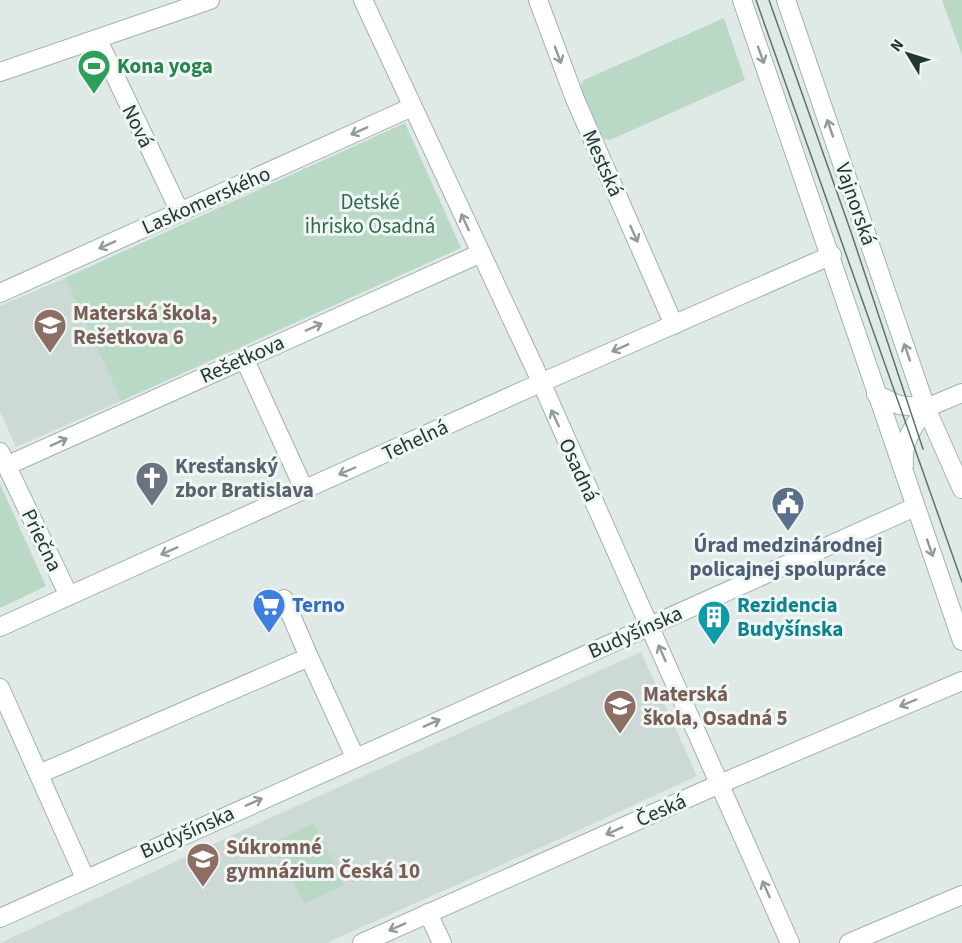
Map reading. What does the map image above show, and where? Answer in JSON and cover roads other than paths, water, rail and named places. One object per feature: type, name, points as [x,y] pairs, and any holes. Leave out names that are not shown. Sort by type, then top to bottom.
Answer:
[{"type":"street","points":[[0,72],[210,0]]},
{"type":"street","name":"Osadná","points":[[363,0],[541,384],[790,943]]},
{"type":"street","name":"Mestská","points":[[538,0],[568,81],[674,325]]},
{"type":"street","name":"Vajnorská","points":[[742,0],[962,641]]},
{"type":"street","name":"Vajnorská","points":[[786,0],[926,408],[962,489]]},
{"type":"street","name":"Nová","points":[[98,40],[180,212]]},
{"type":"street","name":"Laskomerského","points":[[0,293],[412,107]]},
{"type":"street","name":"Rešetkova","points":[[3,459],[244,358],[479,254]]},
{"type":"street","name":"Tehelná","points":[[0,627],[831,255]]},
{"type":"street","points":[[244,358],[304,489]]},
{"type":"street","points":[[876,394],[899,405],[926,408],[962,393]]},
{"type":"street","name":"Vajnorská","points":[[906,480],[903,449],[909,434],[926,408]]},
{"type":"street","name":"Priečna","points":[[3,459],[69,596]]},
{"type":"street","name":"Budyšínska","points":[[0,918],[915,507]]},
{"type":"street","points":[[284,599],[355,757]]},
{"type":"street","points":[[39,774],[309,657]]},
{"type":"street","name":"Česká","points":[[362,943],[720,784],[962,681]]},
{"type":"street","points":[[0,688],[85,878]]},
{"type":"street","points":[[849,943],[962,895]]},
{"type":"street","points":[[428,913],[442,943]]},
{"type":"tram line","points":[[756,0],[962,582]]},
{"type":"tram line","points":[[769,0],[851,232],[923,449]]},
{"type":"place","name":"Kona yoga","points":[[94,95]]},
{"type":"place","name":"Materská škola, Rešetkova 6","points":[[50,354]]},
{"type":"place","name":"Kresťanský zbor Bratislava","points":[[152,507]]},
{"type":"place","name":"Úrad medzinárodnej policajnej spolupráce","points":[[788,532]]},
{"type":"place","name":"Terno","points":[[269,634]]},
{"type":"place","name":"Rezidencia Budyšínska","points":[[714,646]]},
{"type":"place","name":"Materská škola, Osadná 5","points":[[620,735]]},
{"type":"place","name":"Súkromné gymnázium Česká 10","points":[[203,888]]},
{"type":"park label","name":"Detské ihrisko Osadná","points":[[370,214]]}]
